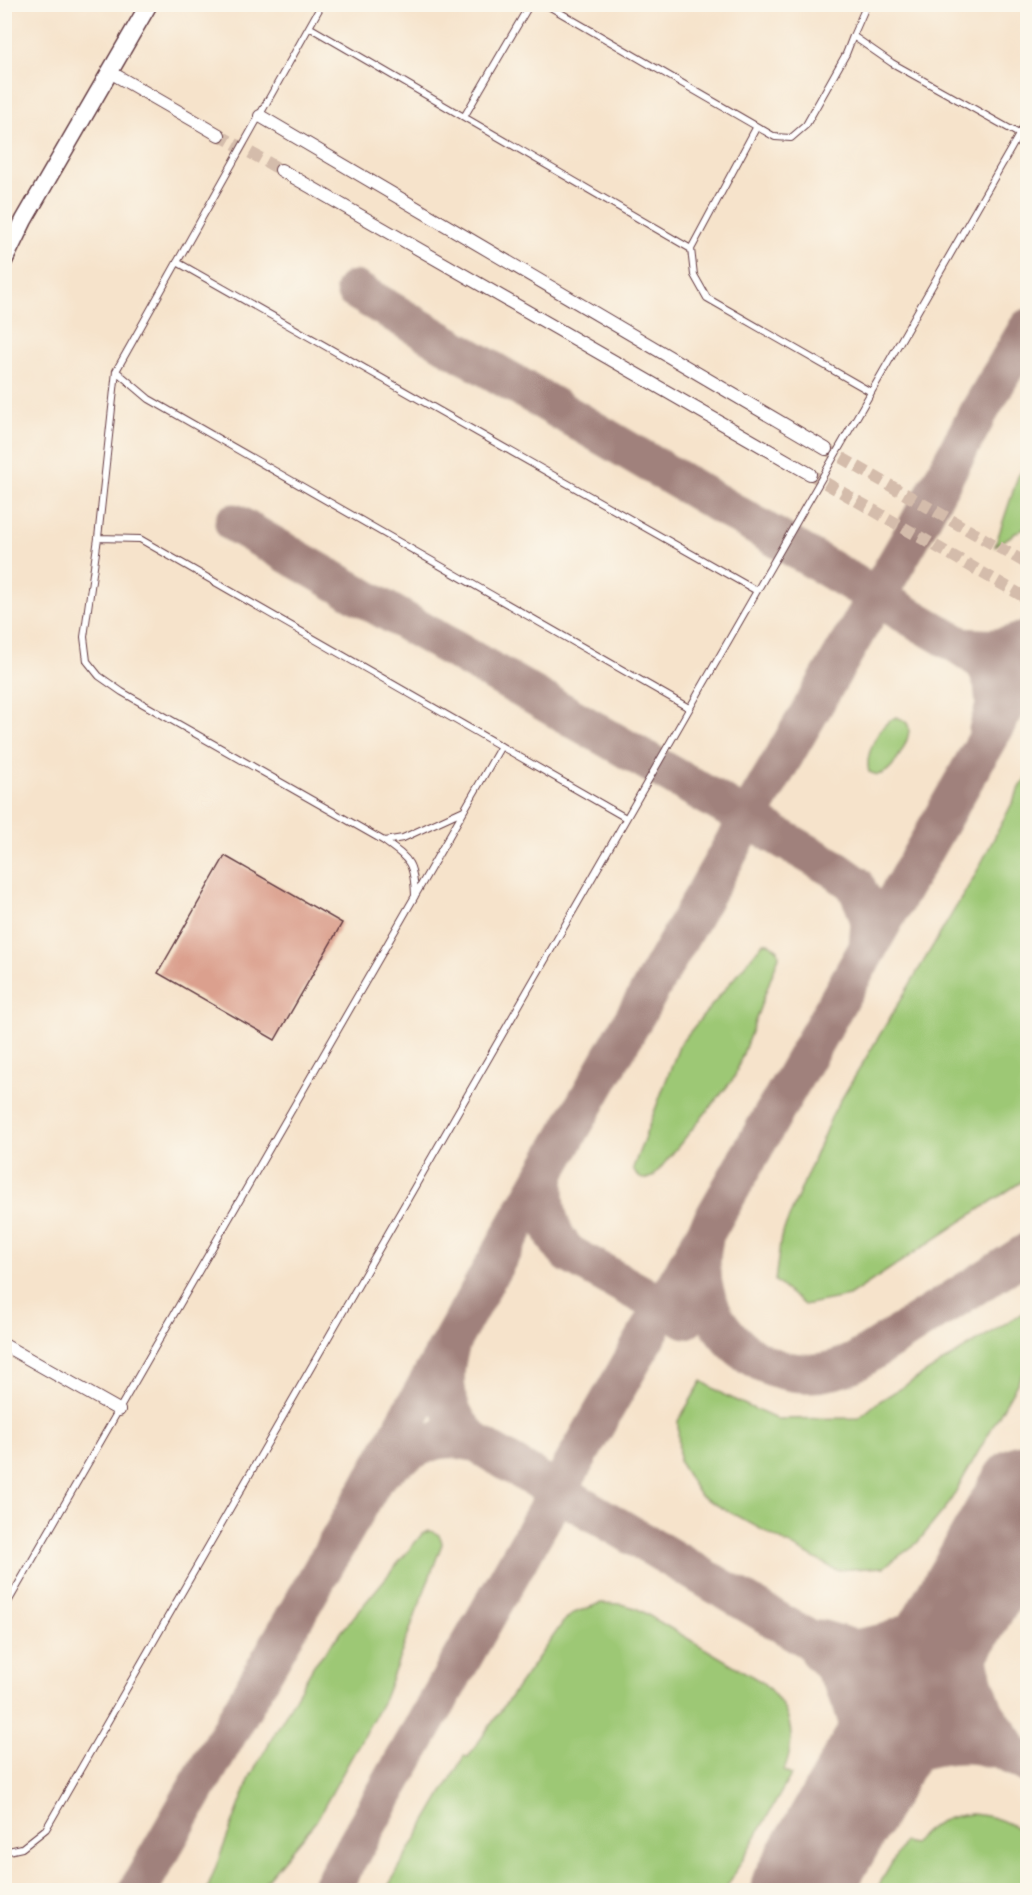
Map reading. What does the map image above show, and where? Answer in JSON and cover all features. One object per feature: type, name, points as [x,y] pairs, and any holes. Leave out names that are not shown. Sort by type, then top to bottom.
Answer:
[{"type":"street","points":[[4,261],[24,220],[149,4]]},
{"type":"street","points":[[110,72],[219,135]]},
{"type":"street","points":[[260,116],[826,448]]},
{"type":"street","points":[[281,170],[810,474]]},
{"type":"street","points":[[4,1345],[119,1410]]},
{"type":"lane","points":[[322,4],[116,371],[98,538],[84,637],[87,661],[99,676],[122,692],[384,841],[407,858],[414,876],[415,896]]},
{"type":"lane","points":[[464,117],[530,4]]},
{"type":"lane","points":[[545,4],[756,128],[775,137],[791,138],[806,126],[846,54],[867,4]]},
{"type":"lane","points":[[309,27],[691,249]]},
{"type":"lane","points":[[853,36],[892,63],[1019,134]]},
{"type":"lane","points":[[4,1852],[22,1848],[46,1829],[1028,119]]},
{"type":"lane","points":[[756,128],[691,249],[694,275],[707,298],[871,392]]},
{"type":"lane","points":[[177,262],[757,591]]},
{"type":"lane","points":[[116,371],[149,399],[689,708]]},
{"type":"lane","points":[[98,538],[140,539],[626,818]]},
{"type":"lane","points":[[4,1609],[501,746]]},
{"type":"lane","points":[[384,841],[403,838],[464,810]]},
{"type":"green space","points":[[1027,464],[1027,526],[995,546],[1018,476]]},
{"type":"green space","points":[[896,717],[906,722],[909,730],[902,752],[887,770],[879,774],[869,772],[869,757],[874,741],[884,726]]},
{"type":"green space","points":[[1027,777],[1027,1178],[849,1296],[804,1305],[775,1281],[781,1237],[833,1113],[974,877]]},
{"type":"green space","points":[[763,943],[769,943],[778,950],[779,956],[734,1078],[654,1176],[647,1179],[641,1178],[633,1168],[680,1044]]},
{"type":"green space","points":[[1027,1310],[1027,1366],[948,1505],[917,1543],[884,1567],[836,1570],[700,1496],[679,1462],[678,1421],[702,1381],[724,1395],[776,1419],[859,1418],[878,1402]]},
{"type":"green space","points":[[429,1531],[438,1534],[442,1544],[384,1699],[316,1821],[258,1890],[207,1890],[251,1775],[314,1665],[422,1534]]},
{"type":"green space","points":[[601,1603],[636,1608],[762,1682],[780,1702],[785,1712],[791,1733],[791,1745],[784,1771],[791,1775],[725,1890],[386,1890],[464,1756],[468,1757],[564,1621],[574,1613]]},
{"type":"green space","points":[[972,1814],[1001,1820],[1027,1834],[1027,1890],[876,1890],[904,1842],[913,1844],[932,1826],[946,1819]]},
{"type":"building","points":[[225,856],[342,923],[275,1040],[158,973]]},
{"type":"taxiway","points":[[355,290],[962,647],[985,663],[993,684],[995,706],[988,730]]},
{"type":"taxiway","points":[[138,1890],[369,1488],[748,818],[912,536],[976,417],[1028,328]]},
{"type":"taxiway","points":[[234,523],[833,868],[855,884],[864,904],[870,921],[868,947]]},
{"type":"taxiway","points":[[962,647],[1004,647],[1028,639]]},
{"type":"taxiway","points":[[330,1890],[1028,668]]},
{"type":"taxiway","points":[[546,1173],[546,1206],[551,1227],[569,1254],[686,1319]]},
{"type":"taxiway","points":[[704,1238],[701,1271],[708,1301],[721,1327],[742,1349],[766,1364],[795,1372],[825,1372],[857,1361],[1028,1252]]},
{"type":"taxiway","points":[[379,1474],[401,1457],[429,1443],[449,1439],[474,1442],[458,1423],[447,1396],[445,1376],[450,1347]]},
{"type":"taxiway","points":[[474,1442],[910,1699],[1028,1764]]},
{"type":"taxiway","points":[[976,1584],[966,1618],[966,1648],[985,1713],[1012,1752]]},
{"type":"taxiway","points":[[820,1639],[854,1649],[888,1642],[938,1620],[954,1608],[976,1584]]},
{"type":"taxiway","points":[[818,1651],[837,1673],[857,1717],[862,1762],[855,1794]]},
{"type":"taxiway","points":[[855,1794],[882,1768],[909,1754],[937,1746],[965,1744],[990,1748]]},
{"type":"runway","points":[[800,1890],[1028,1493]]},
{"type":"tunnel","points":[[219,135],[281,170]]},
{"type":"tunnel","points":[[826,449],[1028,564]]},
{"type":"tunnel","points":[[810,474],[1028,599]]}]
